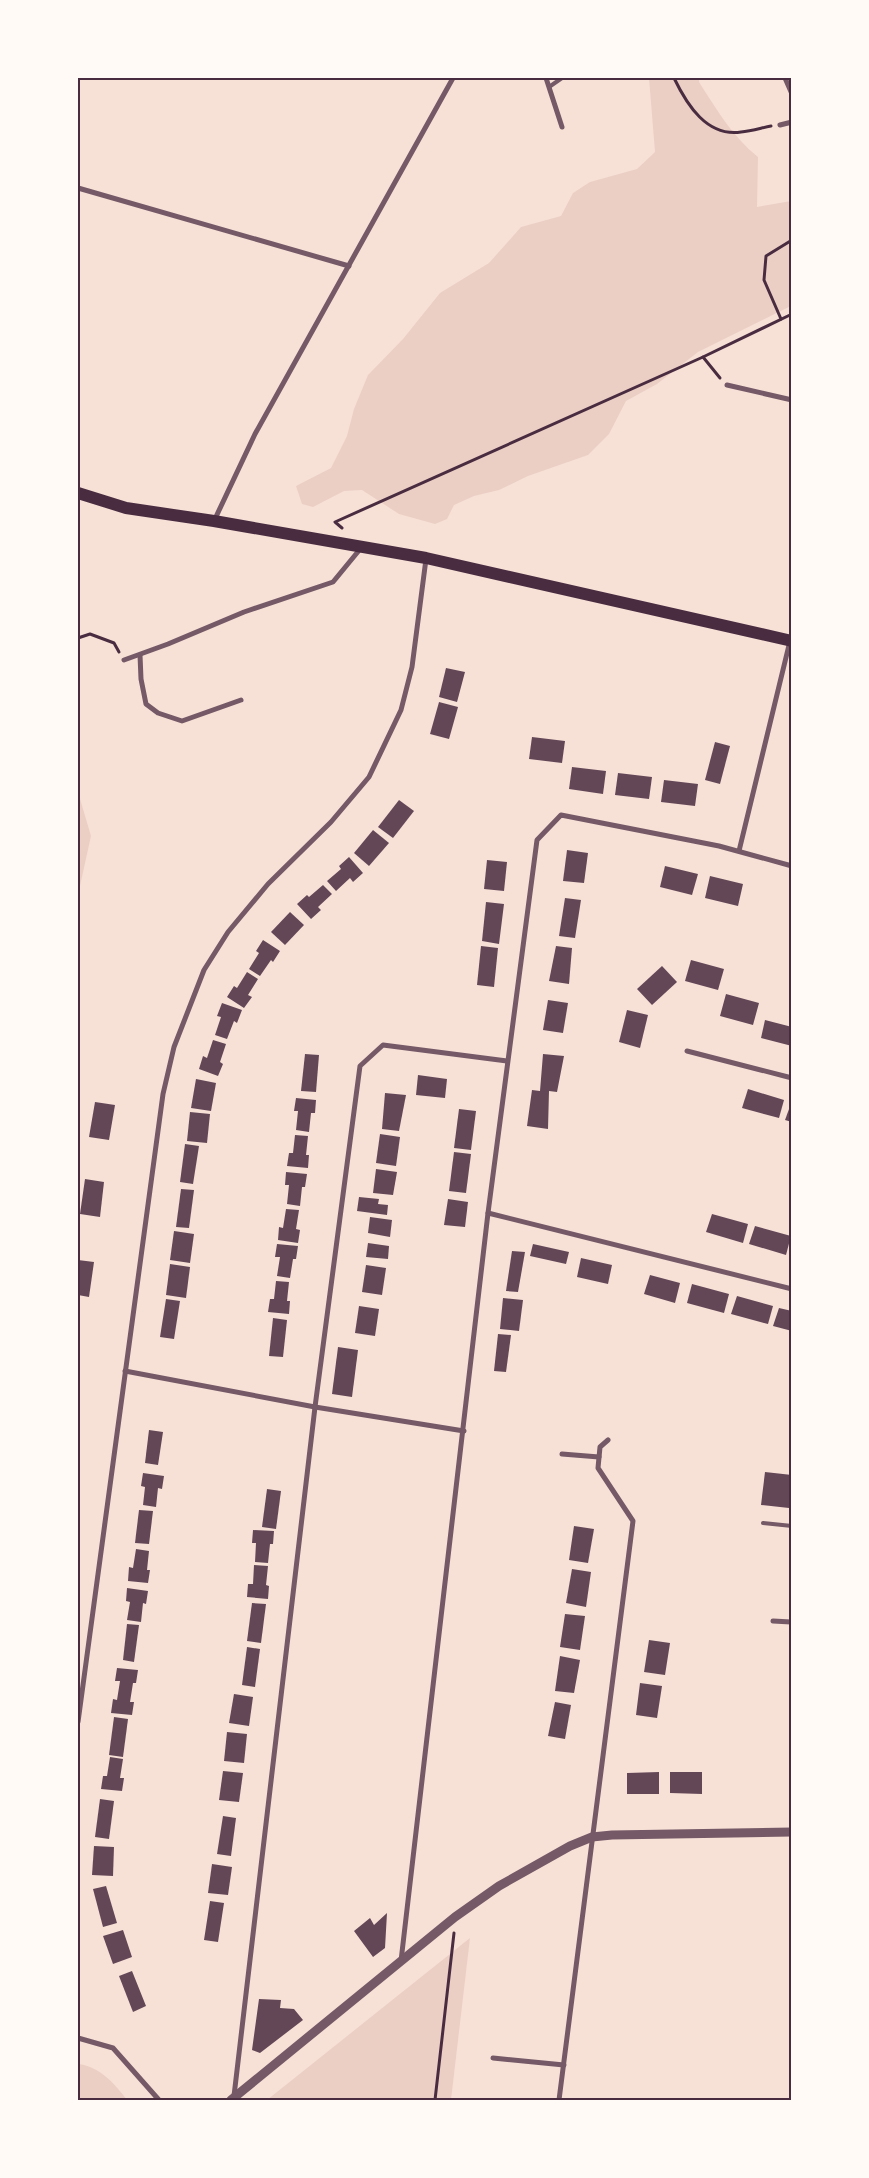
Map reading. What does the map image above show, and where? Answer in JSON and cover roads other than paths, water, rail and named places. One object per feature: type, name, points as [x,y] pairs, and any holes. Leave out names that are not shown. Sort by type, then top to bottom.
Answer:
[{"type":"main road","points":[[78,493],[126,508],[214,521],[426,558],[791,641]]},
{"type":"street","points":[[214,521],[255,434],[453,78]]},
{"type":"street","points":[[546,78],[562,127]]},
{"type":"street","points":[[786,78],[792,94]]},
{"type":"street","points":[[780,125],[792,122]]},
{"type":"street","points":[[78,188],[349,266]]},
{"type":"street","points":[[727,385],[792,400]]},
{"type":"street","points":[[124,660],[244,612],[333,582],[362,548]]},
{"type":"street","points":[[78,1722],[163,1094],[174,1046],[204,970],[228,932],[268,884],[331,822],[369,777],[401,710],[406,693],[412,667],[426,558]]},
{"type":"street","points":[[739,852],[791,641]]},
{"type":"street","points":[[140,654],[141,679],[146,704],[158,713],[182,721],[241,700]]},
{"type":"street","points":[[401,1962],[488,1213],[537,840],[561,815],[719,846],[792,866]]},
{"type":"street","points":[[233,2100],[315,1407],[360,1066],[383,1045],[507,1061]]},
{"type":"street","points":[[687,1051],[792,1078]]},
{"type":"street","points":[[488,1213],[792,1289]]},
{"type":"street","points":[[125,1371],[315,1407],[464,1431]]},
{"type":"street","points":[[559,2100],[633,1522],[598,1468],[600,1447],[608,1440]]},
{"type":"street","points":[[562,1454],[599,1457]]},
{"type":"street","points":[[773,1621],[791,1621]]},
{"type":"street","points":[[233,2100],[456,1917],[498,1886],[570,1846],[592,1837],[612,1835],[792,1832]]},
{"type":"street","points":[[78,2038],[113,2048],[158,2100]]},
{"type":"street","points":[[493,2058],[564,2065]]},
{"type":"lane","points":[[549,86],[562,78]]},
{"type":"lane","points":[[763,1523],[792,1526]]}]
